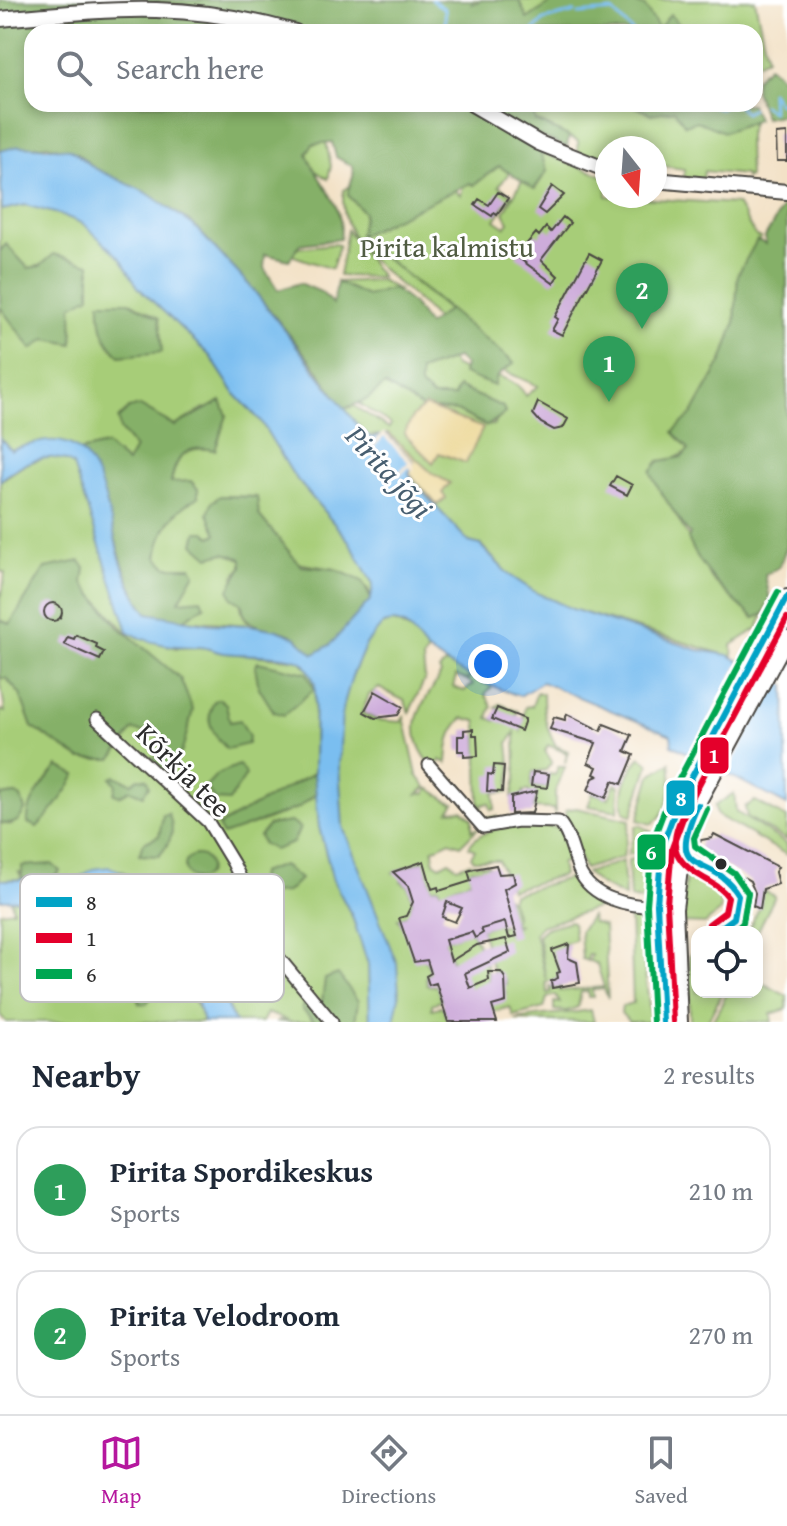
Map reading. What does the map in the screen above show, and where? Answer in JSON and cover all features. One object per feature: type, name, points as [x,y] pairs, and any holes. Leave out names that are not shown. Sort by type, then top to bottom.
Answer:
[{"type":"main road","points":[[0,19],[161,6],[232,14],[267,24]]},
{"type":"main road","points":[[486,112],[539,143],[595,165]]},
{"type":"main road","points":[[667,181],[787,192]]},
{"type":"main road","points":[[663,1022],[657,907],[662,846],[693,773],[787,597]]},
{"type":"main road","points":[[680,1022],[675,927],[678,875],[687,829],[784,644]]},
{"type":"street","name":"Kõrkja tee","points":[[97,719],[208,822],[238,874]]},
{"type":"street","points":[[429,765],[483,827],[518,821],[559,822],[582,876],[591,886],[621,902],[657,907]]},
{"type":"street","name":"Kõrkja tee","points":[[284,964],[332,1022]]},
{"type":"green space","points":[[0,0],[473,0],[472,4],[482,0],[519,0],[527,19],[555,0],[629,0],[645,7],[656,24],[24,24],[24,112],[533,112],[535,121],[569,136],[567,147],[524,130],[518,140],[540,152],[547,171],[534,189],[499,166],[474,185],[470,183],[359,236],[514,363],[497,376],[494,386],[463,374],[465,365],[457,358],[420,371],[420,386],[433,397],[454,397],[458,387],[503,407],[505,413],[487,426],[457,411],[422,408],[385,385],[366,400],[344,409],[317,369],[251,287],[193,224],[147,193],[94,168],[77,153],[47,145],[0,151]],"holes":[[[332,142],[336,157],[352,166],[348,195],[364,213],[359,236],[448,310],[428,325],[413,304],[393,288],[367,296],[337,282],[333,304],[321,292],[300,283],[278,290],[264,268],[265,254],[289,260],[300,244],[340,239],[341,226],[335,204],[307,154],[313,144]]]},
{"type":"green space","points":[[254,0],[755,0],[760,24],[340,24]]},
{"type":"green space","points":[[670,14],[679,24],[663,24]]},
{"type":"green space","points":[[763,39],[767,58],[763,60]]},
{"type":"green space","points":[[768,66],[787,81],[787,114],[765,118],[763,71]]},
{"type":"green space","points":[[519,112],[740,112],[742,125],[752,123],[748,135],[749,177],[745,179],[745,175],[704,171],[703,180],[684,177],[684,169],[667,167],[667,136],[595,136],[595,158],[578,152],[578,141]]},
{"type":"green space","points":[[675,112],[754,112],[757,120],[724,132],[697,121],[685,125]]},
{"type":"green space","points":[[326,142],[331,166],[328,179],[313,169],[307,154],[313,144]]},
{"type":"green space","name":"Pirita kalmistu","points":[[540,152],[595,173],[595,208],[667,208],[667,200],[737,204],[755,235],[761,238],[738,274],[735,323],[723,359],[692,414],[674,432],[689,449],[651,471],[712,579],[754,618],[764,614],[758,628],[732,645],[733,657],[572,609],[535,592],[508,574],[481,545],[469,542],[412,481],[379,435],[367,436],[344,409],[354,406],[389,428],[391,424],[359,404],[385,385],[425,406],[457,411],[485,426],[493,425],[504,413],[502,407],[458,387],[454,397],[433,397],[420,386],[420,370],[451,360],[464,370],[463,373],[507,379],[521,388],[526,396],[538,386],[502,370],[513,362],[449,310],[437,321],[376,263],[350,230],[344,211],[344,190],[352,184],[348,195],[364,213],[360,235],[454,190],[461,195],[463,186],[474,185],[499,166],[509,173],[499,186],[512,195],[495,220],[505,227],[509,222],[504,213],[522,181],[535,189],[547,171]]},
{"type":"green space","points":[[0,203],[2,210],[25,205],[84,224],[122,259],[138,287],[210,356],[235,394],[260,420],[294,476],[349,541],[373,584],[371,599],[368,589],[335,569],[296,563],[258,515],[257,497],[221,496],[217,534],[211,537],[225,553],[242,559],[242,567],[234,576],[243,615],[250,625],[183,620],[204,606],[178,601],[191,567],[167,567],[157,557],[170,522],[198,497],[171,483],[176,465],[184,454],[197,449],[215,450],[227,415],[204,408],[175,426],[140,406],[120,430],[135,448],[127,463],[106,445],[80,451],[63,444],[46,443],[11,450],[0,438],[0,307],[32,349],[40,266],[28,268],[6,245],[0,251]]},
{"type":"green space","points":[[783,206],[787,206],[787,546],[779,567],[765,575],[770,599],[764,614],[755,618],[725,592],[708,572],[688,539],[690,534],[661,492],[651,471],[659,461],[682,457],[689,449],[673,432],[692,414],[723,359],[735,323],[738,274],[757,240],[766,244],[765,237]]},
{"type":"green space","points":[[347,230],[381,277],[339,276]]},
{"type":"green space","points":[[6,244],[28,268],[40,266],[54,254],[90,264],[90,296],[72,306],[73,344],[46,339],[32,349],[0,307],[0,251]]},
{"type":"green space","points":[[339,245],[332,269],[291,255],[298,248]]},
{"type":"green space","points":[[380,280],[399,290],[367,296],[337,282]]},
{"type":"green space","points":[[100,302],[130,302],[159,318],[162,352],[120,356],[103,332]]},
{"type":"green space","points":[[221,401],[227,415],[215,450],[190,450],[176,465],[171,482],[191,481],[198,489],[198,497],[170,521],[157,557],[167,567],[191,567],[195,573],[179,601],[201,599],[204,606],[183,620],[147,613],[126,574],[101,490],[80,451],[106,445],[127,463],[135,448],[120,430],[118,419],[129,408],[140,406],[175,426]]},
{"type":"green space","points":[[46,457],[64,458],[73,465],[128,631],[177,648],[203,647],[219,652],[300,660],[311,673],[315,685],[314,773],[218,826],[223,834],[260,822],[296,807],[317,793],[319,827],[333,880],[352,916],[368,964],[370,1022],[355,1022],[358,1001],[322,1001],[302,1009],[315,1022],[276,1022],[286,1020],[267,1013],[262,1022],[235,1022],[225,1002],[284,1002],[284,874],[126,874],[121,870],[101,874],[19,872],[20,879],[0,880],[0,823],[12,825],[16,794],[0,796],[0,710],[5,712],[0,678],[6,678],[20,694],[32,727],[112,759],[133,729],[159,735],[162,749],[157,757],[172,770],[133,639],[82,583],[85,568],[45,569],[10,624],[0,620],[0,591],[2,595],[5,573],[0,571],[0,481],[26,464]]},
{"type":"green space","points":[[220,496],[257,497],[259,515],[301,566],[335,569],[362,581],[371,599],[330,645],[314,654],[295,637],[248,620],[242,604],[232,598],[229,589],[242,567],[242,559],[225,553],[209,557],[194,544],[197,532],[205,532],[211,537],[217,534],[208,514],[212,502]]},
{"type":"green space","points":[[80,561],[85,568],[83,583],[119,627],[180,678],[193,710],[182,751],[172,770],[164,774],[147,762],[148,757],[157,757],[162,750],[159,735],[133,730],[112,759],[81,759],[32,727],[20,694],[6,678],[0,678],[0,620],[10,624],[45,568]]},
{"type":"green space","points":[[392,621],[414,632],[428,651],[423,659],[425,679],[409,713],[405,701],[379,688],[369,695],[362,713],[377,720],[401,722],[404,717],[417,775],[426,787],[418,794],[426,793],[427,788],[435,791],[447,801],[455,803],[449,811],[462,810],[472,818],[472,830],[478,828],[461,845],[450,841],[433,849],[434,862],[440,866],[449,861],[457,867],[470,863],[491,868],[473,869],[476,881],[471,869],[473,880],[469,870],[471,880],[441,892],[438,887],[432,889],[423,861],[392,873],[403,870],[401,881],[408,886],[413,902],[408,915],[398,919],[433,973],[426,976],[427,985],[437,986],[441,1001],[432,1004],[432,1009],[443,1006],[447,1018],[506,993],[502,985],[506,984],[505,979],[496,980],[481,929],[498,923],[500,929],[500,925],[512,925],[507,928],[508,934],[515,932],[514,926],[520,924],[513,925],[516,916],[511,902],[515,918],[512,921],[506,897],[511,901],[513,894],[576,876],[601,903],[597,908],[541,926],[535,933],[546,980],[538,935],[546,928],[570,921],[573,923],[575,940],[565,943],[558,979],[546,982],[547,993],[551,992],[550,985],[551,988],[560,987],[560,991],[604,987],[597,964],[589,961],[591,955],[587,955],[587,961],[582,959],[580,931],[591,916],[592,922],[604,926],[608,998],[604,989],[592,990],[593,997],[588,997],[588,991],[581,992],[578,1007],[567,1011],[554,1010],[554,1002],[560,1003],[555,995],[547,998],[544,1008],[513,1016],[510,1007],[455,1022],[392,1022],[381,936],[336,807],[341,715],[349,683],[366,644],[378,627]]},
{"type":"green space","points":[[258,662],[307,673],[314,689],[284,715],[274,712],[259,688],[255,667]]},
{"type":"green space","points":[[446,663],[469,676],[467,680],[456,676],[453,687],[464,691],[473,684],[468,681],[470,677],[492,687],[485,694],[492,706],[488,718],[496,721],[500,710],[496,707],[500,704],[518,711],[516,716],[521,730],[525,707],[532,706],[537,692],[543,694],[544,715],[550,733],[556,746],[568,751],[565,763],[567,753],[548,745],[545,751],[552,762],[546,770],[533,772],[531,786],[546,788],[549,774],[555,775],[558,767],[565,767],[555,792],[555,815],[553,809],[533,808],[537,795],[529,791],[524,791],[521,797],[512,797],[516,777],[515,732],[508,743],[511,771],[508,793],[494,793],[495,809],[491,810],[489,803],[481,805],[484,818],[497,816],[498,820],[487,824],[475,809],[479,806],[477,721],[463,718],[458,723],[450,739],[447,763],[440,760],[437,768],[426,758],[417,739],[417,719],[441,674],[439,670]]},
{"type":"green space","points":[[220,699],[226,704],[230,722],[240,720],[249,736],[248,744],[227,749],[214,732],[210,721],[211,708],[214,701]]},
{"type":"green space","points":[[641,757],[649,764],[632,816],[624,812],[624,789],[631,769]]},
{"type":"green space","points":[[670,763],[670,788],[662,814],[651,824],[638,820],[651,775]]},
{"type":"green space","points":[[239,765],[246,775],[229,801],[214,800],[206,786],[217,774]]},
{"type":"green space","points":[[58,766],[76,775],[59,802],[37,827],[28,823],[30,807]]},
{"type":"green space","points":[[314,773],[317,793],[298,808],[223,835],[218,826]]},
{"type":"green space","points":[[115,776],[132,783],[138,778],[147,779],[149,786],[143,795],[130,790],[120,796],[114,794],[116,784],[111,778]]},
{"type":"green space","points":[[615,784],[619,786],[618,811],[588,806],[593,793],[609,798]]},
{"type":"green space","points":[[734,793],[736,812],[787,844],[787,855],[717,815],[715,806]]},
{"type":"green space","points":[[16,794],[21,797],[25,810],[16,822],[0,823],[0,796]]},
{"type":"green space","points":[[755,801],[787,818],[787,840],[747,817],[745,807]]},
{"type":"green space","points":[[576,808],[630,820],[623,857],[584,869],[565,818],[566,810]]},
{"type":"green space","points":[[168,813],[172,831],[167,846],[159,856],[139,855],[143,843],[159,836],[163,815]]},
{"type":"green space","points":[[291,822],[300,828],[293,843],[274,850],[262,843],[259,836],[269,825]]},
{"type":"green space","points":[[542,825],[560,828],[570,860],[561,863],[563,875],[511,890],[498,860],[474,860],[471,856],[475,850],[469,847],[474,840],[491,830]]},
{"type":"green space","points":[[640,825],[653,833],[651,847],[628,855],[636,826]]},
{"type":"green space","points":[[649,854],[644,901],[630,898],[628,860]]},
{"type":"green space","points":[[192,856],[202,856],[208,862],[206,874],[186,872],[186,862]]},
{"type":"green space","points":[[623,861],[625,897],[599,884],[586,873]]},
{"type":"green space","points":[[52,864],[60,871],[57,874],[22,874],[22,866]]},
{"type":"green space","points":[[283,865],[300,879],[284,892],[284,874],[260,873]]},
{"type":"green space","points":[[686,871],[706,881],[719,896],[720,911],[705,924],[682,923]]},
{"type":"green space","points":[[762,890],[775,896],[760,926],[750,926],[760,907]]},
{"type":"green space","points":[[11,900],[20,900],[20,1002],[195,1002],[203,1022],[6,1022],[0,1015],[0,912],[13,910]]},
{"type":"green space","points":[[630,916],[644,919],[644,964],[651,1022],[629,1022],[621,1013],[622,1006],[633,1003]]},
{"type":"green space","points":[[471,931],[486,960],[490,987],[465,994],[444,940]]},
{"type":"green space","points":[[691,954],[691,998],[720,998],[707,1022],[690,1022]]},
{"type":"green space","points":[[338,974],[358,1001],[355,1022],[315,1022],[302,1009],[305,1002],[322,1001],[325,979]]},
{"type":"green space","points":[[763,983],[787,996],[787,1009],[771,1014],[772,1022],[712,1022],[725,998],[763,998]]},
{"type":"green space","points":[[591,1010],[594,1022],[514,1020],[533,1016]]},
{"type":"sand","points":[[425,406],[483,428],[466,463],[439,453],[433,463],[404,434],[413,416]]},
{"type":"sand","points":[[388,433],[433,474],[450,483],[442,493],[446,498],[437,505],[409,473],[413,462]]},
{"type":"water","name":"Pirita jõgi","points":[[19,146],[70,149],[94,168],[147,193],[193,225],[251,287],[359,427],[371,438],[386,434],[414,462],[409,473],[412,481],[469,542],[480,545],[508,574],[535,592],[572,609],[698,650],[728,655],[785,685],[787,805],[672,745],[671,735],[542,682],[520,696],[496,687],[438,658],[406,626],[392,622],[383,624],[366,644],[352,676],[342,711],[339,765],[343,827],[397,964],[399,996],[394,1022],[370,1022],[368,964],[352,916],[333,880],[319,827],[314,773],[315,685],[309,670],[301,662],[289,658],[162,644],[128,631],[73,465],[55,458],[35,460],[0,481],[0,438],[11,450],[59,441],[79,450],[89,461],[104,493],[125,572],[147,613],[210,624],[250,625],[277,630],[295,637],[314,654],[330,645],[371,599],[373,584],[349,541],[294,476],[260,420],[235,394],[210,356],[138,287],[121,259],[84,224],[25,205],[2,210],[0,151]]},
{"type":"water","points":[[109,867],[124,874],[85,874],[93,869]]},
{"type":"water","points":[[0,880],[20,880],[20,899],[0,900]]},
{"type":"water","points":[[198,1002],[225,1002],[235,1022],[203,1022]]},
{"type":"pier","points":[[384,432],[414,462],[414,472],[409,467],[399,477],[369,447]],"holes":[[[384,437],[408,462],[399,472],[374,447]]]},
{"type":"pier","points":[[742,657],[779,677],[725,777],[689,758]]},
{"type":"building","points":[[787,133],[787,161],[777,161],[776,134]]},
{"type":"building","points":[[552,186],[564,195],[545,214],[538,209]]},
{"type":"building","points":[[498,192],[508,198],[497,215],[494,213],[492,216],[475,205],[479,199],[489,205]]},
{"type":"building","points":[[563,217],[570,223],[541,260],[558,276],[553,283],[516,256],[536,233],[539,236],[546,227],[551,232]]},
{"type":"building","points":[[589,253],[602,260],[562,335],[552,330],[558,319],[555,317]]},
{"type":"building","points":[[538,402],[568,419],[563,428],[554,430],[541,423],[533,414]]},
{"type":"building","points":[[616,476],[632,485],[627,495],[610,486]]},
{"type":"building","points":[[53,603],[62,612],[53,621],[44,612]]},
{"type":"building","points":[[76,635],[97,644],[96,648],[104,652],[100,660],[64,644],[68,637],[74,639]]},
{"type":"building","points":[[375,691],[403,707],[398,715],[375,718],[364,712]]},
{"type":"building","points":[[497,708],[525,719],[521,731],[492,719]]},
{"type":"building","points":[[567,714],[601,731],[604,724],[632,735],[625,751],[634,755],[622,784],[613,781],[606,798],[588,790],[593,778],[598,776],[594,774],[597,767],[588,763],[596,743],[550,729],[554,717],[565,720]]},
{"type":"building","points":[[473,729],[473,735],[477,735],[478,756],[464,757],[464,751],[458,751],[458,736],[464,736],[464,730]]},
{"type":"building","points":[[494,765],[504,766],[502,792],[487,791],[488,774],[493,775]]},
{"type":"building","points":[[533,772],[549,774],[547,788],[531,786]]},
{"type":"building","points":[[537,791],[532,813],[511,814],[511,797]]},
{"type":"building","points":[[714,834],[778,867],[775,872],[778,884],[763,889],[760,909],[753,906],[755,893],[750,881],[698,850],[701,840],[712,838]]},
{"type":"building","points":[[424,861],[432,889],[438,887],[439,891],[471,881],[468,871],[474,869],[496,865],[499,874],[513,873],[515,883],[504,889],[517,936],[509,938],[505,922],[481,929],[483,933],[475,938],[472,932],[445,940],[451,961],[477,945],[506,939],[510,952],[465,973],[470,988],[489,980],[488,972],[501,972],[505,978],[506,1002],[492,1006],[497,1022],[448,1022],[436,983],[429,985],[426,976],[431,973],[427,960],[414,962],[399,918],[406,916],[413,902],[408,886],[393,872]],"holes":[[[447,902],[462,908],[455,922],[442,917]]]},
{"type":"building","points":[[569,944],[568,958],[577,962],[580,983],[552,988],[551,981],[558,978],[557,973],[560,972],[552,950]]},
{"type":"waterway","points":[[432,0],[445,9],[446,24]]},
{"type":"waterway","points":[[579,14],[612,11],[625,24]]},
{"type":"waterway","points":[[540,24],[544,20],[575,12]]},
{"type":"waterway","points":[[763,105],[772,112],[771,92],[778,103],[787,105]]},
{"type":"transit line","name":"6","points":[[653,1022],[647,905],[652,843],[669,798],[778,592]]},
{"type":"transit line","name":"8","points":[[663,1022],[657,904],[662,846],[678,803],[787,597]]},
{"type":"transit line","name":"1","points":[[673,1021],[667,904],[672,848],[687,807],[787,618]]},
{"type":"transit line","name":"1","points":[[689,801],[676,834],[677,852],[690,869],[728,897],[725,912],[709,924]]},
{"type":"transit line","name":"8","points":[[698,805],[689,829],[688,855],[727,881],[738,895],[734,918],[723,926]]},
{"type":"transit line","name":"6","points":[[707,809],[694,838],[695,846],[734,873],[748,893],[743,922],[739,926]]},
{"type":"place","name":"Pirita Velodroom","points":[[642,329]]},
{"type":"place","name":"Pirita Spordikeskus","points":[[609,402]]}]
